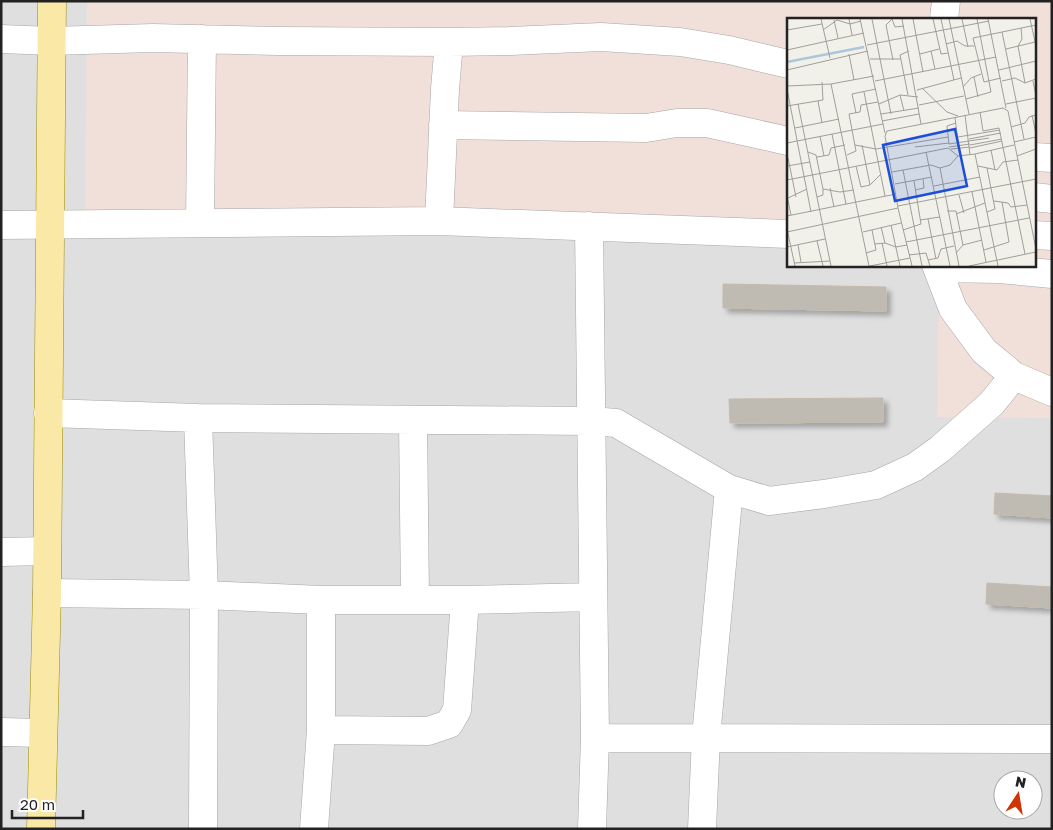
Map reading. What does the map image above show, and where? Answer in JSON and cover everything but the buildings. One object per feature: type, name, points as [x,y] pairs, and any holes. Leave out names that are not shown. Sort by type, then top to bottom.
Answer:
[{"type":"main road","points":[[41,829],[47,592],[52,1]]},
{"type":"street","points":[[944,18],[946,1]]},
{"type":"street","points":[[1,39],[52,41],[153,38],[449,42],[601,37],[680,42],[729,50],[787,64]]},
{"type":"street","points":[[200,223],[199,146],[202,39]]},
{"type":"street","points":[[439,221],[449,42]]},
{"type":"street","points":[[443,125],[646,128],[677,123],[707,123],[787,141]]},
{"type":"street","points":[[1036,156],[1052,158]]},
{"type":"street","points":[[1036,197],[1052,199]]},
{"type":"street","points":[[1,225],[439,221],[787,234]]},
{"type":"street","points":[[590,226],[595,738],[592,829]]},
{"type":"street","points":[[1036,235],[1052,236]]},
{"type":"street","points":[[1052,274],[937,266],[953,309],[984,351],[1014,376],[1052,392]]},
{"type":"street","points":[[48,413],[198,418],[592,421],[616,423],[729,489],[769,501],[876,485],[914,468],[940,449],[990,404],[1014,376]]},
{"type":"street","points":[[198,418],[204,595],[202,829]]},
{"type":"street","points":[[413,420],[415,599]]},
{"type":"street","points":[[702,829],[706,737],[729,489]]},
{"type":"street","points":[[1,552],[47,551]]},
{"type":"street","points":[[47,592],[204,595],[320,600],[465,600],[593,597]]},
{"type":"street","points":[[314,829],[321,730],[320,600]]},
{"type":"street","points":[[321,730],[428,731],[449,724],[457,710],[465,600]]},
{"type":"street","points":[[1,732],[42,733]]},
{"type":"street","points":[[595,738],[1052,739]]},
{"type":"shaded area","points":[[1,1],[1052,1],[1052,829],[1,829]]},
{"type":"shaded area","points":[[87,1],[1052,1],[1052,418],[937,417],[939,266],[1036,266],[1036,18],[787,18],[787,223],[85,215]]}]
